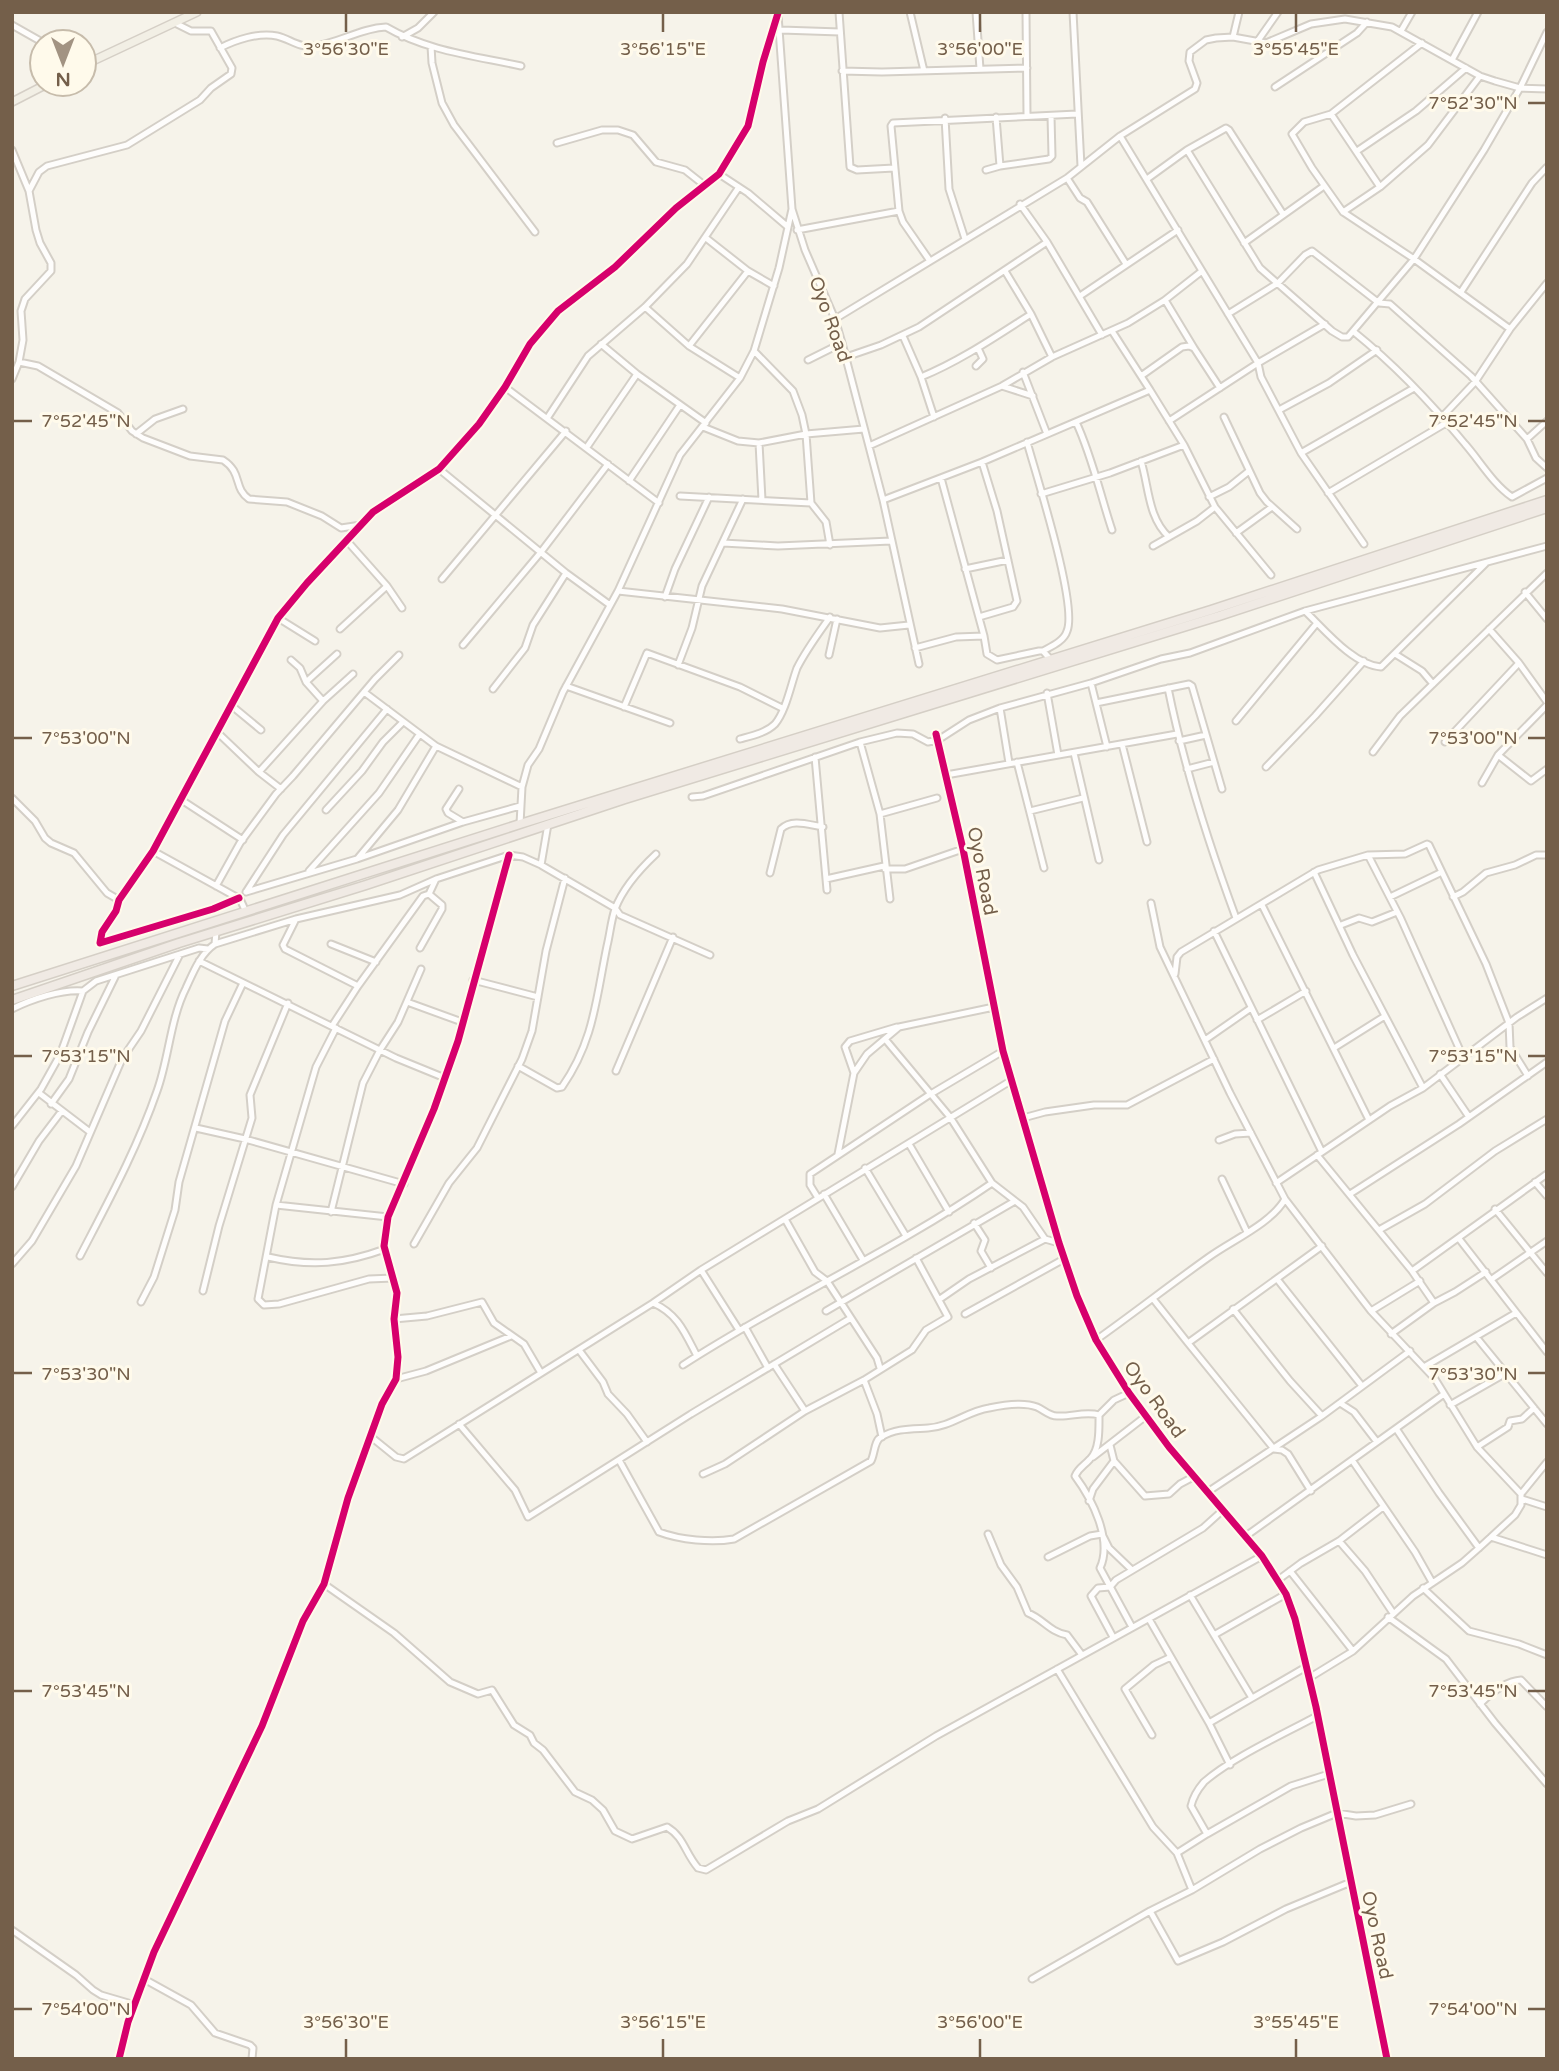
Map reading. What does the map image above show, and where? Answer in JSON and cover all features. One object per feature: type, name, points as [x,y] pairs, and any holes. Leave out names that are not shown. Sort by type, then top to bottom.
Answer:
[{"type":"highway","points":[[12,1000],[216,931],[366,885],[624,796],[1246,599],[1547,500]]},
{"type":"highway","points":[[12,986],[520,824],[624,796],[1194,624],[1547,508]]},
{"type":"main road","points":[[98,59],[197,12]]},
{"type":"main road","points":[[12,102],[28,94]]},
{"type":"street","points":[[402,37],[418,28],[434,12]]},
{"type":"street","points":[[839,12],[850,167],[857,170],[894,168]]},
{"type":"street","points":[[910,12],[924,71]]},
{"type":"street","points":[[976,12],[980,69]]},
{"type":"street","points":[[1026,12],[1027,115]]},
{"type":"street","points":[[1073,12],[1081,166]]},
{"type":"street","points":[[1257,42],[1278,12]]},
{"type":"street","points":[[1402,31],[1412,12]]},
{"type":"street","points":[[1452,60],[1478,12]]},
{"type":"street","points":[[387,709],[283,835],[240,898],[213,909],[100,943],[119,900],[153,851],[278,618],[373,512],[439,469],[479,424],[530,344],[558,311],[607,274],[676,208],[719,174],[748,125],[778,13]]},
{"type":"street","name":"Oyo Road","points":[[778,13],[792,209],[797,230],[835,319],[846,357],[883,500],[919,664]]},
{"type":"street","points":[[1233,37],[1238,13]]},
{"type":"street","points":[[835,319],[1020,204],[1067,178],[1120,136],[1195,89],[1197,83],[1189,61],[1190,52],[1206,40],[1233,37],[1257,42],[1273,41],[1311,24],[1329,20],[1367,22],[1402,31],[1480,76],[1520,88],[1547,89]]},
{"type":"street","points":[[1275,87],[1357,33],[1367,22]]},
{"type":"street","points":[[29,191],[39,172],[47,166],[127,145],[200,100],[211,88],[231,74],[232,68],[211,31],[191,31],[176,23]]},
{"type":"street","points":[[220,48],[265,34],[279,36],[300,46],[312,47],[386,27],[402,37],[431,46],[521,66]]},
{"type":"street","points":[[781,30],[839,32]]},
{"type":"street","points":[[1187,150],[1260,268],[1325,324],[1342,337],[1348,337],[1414,259],[1484,150],[1520,88],[1546,34]]},
{"type":"street","points":[[1422,43],[1331,114],[1304,122],[1292,134],[1343,212],[1414,259],[1510,329]]},
{"type":"street","points":[[431,46],[432,63],[442,103],[454,125],[535,232]]},
{"type":"street","points":[[842,71],[1027,68]]},
{"type":"street","points":[[1357,151],[1416,111],[1466,68]]},
{"type":"street","points":[[1343,212],[1380,187],[1428,145],[1480,76]]},
{"type":"street","points":[[930,261],[898,211],[891,127],[893,122],[1077,114]]},
{"type":"street","points":[[1331,114],[1380,187]]},
{"type":"street","points":[[986,170],[1049,159],[1052,156],[1051,116]]},
{"type":"street","points":[[996,117],[1000,166]]},
{"type":"street","points":[[945,118],[949,189],[965,239]]},
{"type":"street","points":[[1147,179],[1222,129],[1229,130],[1283,214]]},
{"type":"street","points":[[557,143],[602,130],[618,130],[633,135],[656,162],[685,170],[704,185]]},
{"type":"street","points":[[1120,136],[1258,363],[1261,377],[1301,453],[1355,527],[1364,544]]},
{"type":"street","points":[[12,150],[29,191],[40,243],[51,263],[51,271],[25,299],[22,311],[23,340],[19,362],[12,379]]},
{"type":"street","points":[[1461,292],[1532,183],[1547,167]]},
{"type":"street","points":[[719,174],[788,227]]},
{"type":"street","points":[[1067,178],[1080,198],[1087,202],[1126,264]]},
{"type":"street","points":[[1244,243],[1324,186]]},
{"type":"street","points":[[548,417],[588,356],[675,279],[739,187]]},
{"type":"street","points":[[1020,204],[1102,335]]},
{"type":"street","points":[[520,824],[522,787],[528,765],[539,749],[566,686],[618,591],[680,455],[740,378],[754,351],[774,286],[792,209]]},
{"type":"street","points":[[797,230],[898,211]]},
{"type":"street","points":[[1080,296],[1178,230]]},
{"type":"street","points":[[706,237],[748,271],[774,286]]},
{"type":"street","points":[[846,357],[902,336],[1046,242]]},
{"type":"street","points":[[1228,314],[1278,284],[1312,251],[1379,303],[1390,304],[1471,376],[1527,439],[1536,458],[1547,468]]},
{"type":"street","points":[[689,346],[748,271]]},
{"type":"street","points":[[1004,271],[1031,314],[1052,357]]},
{"type":"street","points":[[869,446],[1002,386],[1052,357],[1112,331],[1165,300],[1202,271]]},
{"type":"street","points":[[1328,493],[1444,420],[1547,283]]},
{"type":"street","points":[[1165,300],[1220,388]]},
{"type":"street","points":[[645,307],[689,346],[740,378]]},
{"type":"street","points":[[920,377],[939,370],[978,348],[1031,314]]},
{"type":"street","points":[[1169,421],[1258,363],[1325,324]]},
{"type":"street","points":[[1112,331],[1184,445],[1215,507],[1270,575]]},
{"type":"street","points":[[1354,332],[1377,350],[1444,420],[1503,491],[1512,497],[1547,478]]},
{"type":"street","points":[[902,336],[934,417]]},
{"type":"street","points":[[808,360],[842,343]]},
{"type":"street","points":[[601,344],[705,425],[738,441],[759,443],[806,434],[864,429]]},
{"type":"street","points":[[1141,376],[1182,347],[1194,348]]},
{"type":"street","points":[[976,366],[983,359],[978,348]]},
{"type":"street","points":[[1279,410],[1329,383],[1377,350]]},
{"type":"street","points":[[754,351],[793,390],[806,434],[811,503],[826,522],[830,545]]},
{"type":"street","points":[[19,362],[38,366],[118,413],[136,434],[190,456],[223,460],[237,474],[239,488],[249,499],[287,502],[322,516],[341,528],[361,525]]},
{"type":"street","points":[[1023,372],[1047,435]]},
{"type":"street","points":[[587,447],[637,374]]},
{"type":"street","points":[[1002,386],[1033,396]]},
{"type":"street","points":[[505,387],[659,503]]},
{"type":"street","points":[[1301,453],[1414,388]]},
{"type":"street","points":[[883,500],[982,462],[1150,390]]},
{"type":"street","points":[[629,481],[680,405]]},
{"type":"street","points":[[136,434],[155,419],[183,409]]},
{"type":"street","points":[[1224,416],[1260,493],[1297,530]]},
{"type":"street","points":[[1527,439],[1547,421]]},
{"type":"street","points":[[1076,422],[1088,447],[1112,530]]},
{"type":"street","points":[[442,579],[566,431]]},
{"type":"street","points":[[941,478],[987,654],[998,660],[1043,651],[1067,634],[1070,618],[1066,592],[1027,442]]},
{"type":"street","points":[[759,443],[762,500]]},
{"type":"street","points":[[1041,494],[1095,478],[1184,445]]},
{"type":"street","points":[[1141,461],[1151,505],[1161,530],[1168,537]]},
{"type":"street","points":[[979,617],[1013,607],[1016,603],[997,511],[982,462]]},
{"type":"street","points":[[463,645],[541,552],[608,464]]},
{"type":"street","points":[[439,469],[566,573],[610,605]]},
{"type":"street","points":[[1209,497],[1226,489],[1249,471]]},
{"type":"street","points":[[680,496],[811,503]]},
{"type":"street","points":[[666,597],[675,569],[709,497]]},
{"type":"street","points":[[678,665],[692,628],[697,600],[743,499]]},
{"type":"street","points":[[1153,546],[1197,521],[1215,507]]},
{"type":"street","points":[[1236,533],[1272,507]]},
{"type":"street","points":[[723,543],[778,546],[891,541]]},
{"type":"street","points":[[348,542],[387,586],[402,608]]},
{"type":"street","points":[[692,797],[703,796],[860,742],[897,733],[913,734],[928,742],[969,720],[1000,708],[1091,683],[1161,659],[1190,653],[1305,611],[1547,546]]},
{"type":"street","points":[[965,569],[1008,560]]},
{"type":"street","points":[[1305,611],[1329,636],[1364,661],[1381,667],[1486,564]]},
{"type":"street","points":[[493,689],[526,648],[533,625],[566,573]]},
{"type":"street","points":[[1373,752],[1400,716],[1547,573]]},
{"type":"street","points":[[340,629],[387,586]]},
{"type":"street","points":[[618,591],[782,609],[880,628],[909,625]]},
{"type":"street","points":[[1525,592],[1547,620]]},
{"type":"street","points":[[740,739],[775,723],[792,688],[796,671],[830,617]]},
{"type":"street","points":[[278,618],[314,642]]},
{"type":"street","points":[[829,654],[837,619]]},
{"type":"street","points":[[1236,721],[1317,624]]},
{"type":"street","points":[[1482,783],[1498,755],[1547,703],[1519,663],[1489,629]]},
{"type":"street","points":[[915,648],[956,637],[984,636]]},
{"type":"street","points":[[1043,651],[1051,660]]},
{"type":"street","points":[[306,682],[337,654]]},
{"type":"street","points":[[624,707],[645,655],[650,654],[740,687],[782,708]]},
{"type":"street","points":[[1395,654],[1422,671],[1433,684]]},
{"type":"street","points":[[216,887],[243,840],[281,789],[399,655]]},
{"type":"street","points":[[291,660],[300,668],[306,682],[323,701]]},
{"type":"street","points":[[1266,767],[1364,661]]},
{"type":"street","points":[[1445,742],[1519,663]]},
{"type":"street","points":[[259,772],[323,701],[353,674]]},
{"type":"street","points":[[1091,683],[1107,747]]},
{"type":"street","points":[[1096,703],[1189,684],[1192,686],[1222,789]]},
{"type":"street","points":[[566,686],[670,723]]},
{"type":"street","points":[[1168,688],[1186,769],[1236,918]]},
{"type":"street","points":[[364,692],[436,746],[522,787]]},
{"type":"street","points":[[1047,693],[1058,755]]},
{"type":"street","points":[[232,706],[261,730]]},
{"type":"street","points":[[1000,708],[1009,763]]},
{"type":"street","points":[[326,810],[362,771],[383,741],[402,723]]},
{"type":"street","points":[[217,732],[281,789]]},
{"type":"street","points":[[308,873],[379,793],[419,734]]},
{"type":"street","points":[[946,775],[1122,744],[1206,735]]},
{"type":"street","name":"Oyo Road","points":[[937,737],[963,849],[1003,1051],[1064,1259],[1096,1340],[1146,1416],[1262,1556],[1286,1594],[1295,1619],[1387,2059]]},
{"type":"street","points":[[860,742],[880,814],[890,900]]},
{"type":"street","points":[[1122,744],[1147,842]]},
{"type":"street","points":[[357,859],[398,810],[436,746]]},
{"type":"street","points":[[1074,753],[1099,860]]},
{"type":"street","points":[[1498,755],[1531,781],[1547,769]]},
{"type":"street","points":[[816,757],[827,890]]},
{"type":"street","points":[[1017,762],[1044,868]]},
{"type":"street","points":[[1186,769],[1214,762]]},
{"type":"street","points":[[458,789],[446,809],[463,822]]},
{"type":"street","points":[[12,798],[35,821],[45,838],[74,853],[107,893],[119,900]]},
{"type":"street","points":[[880,814],[937,798]]},
{"type":"street","points":[[1030,811],[1083,798]]},
{"type":"street","points":[[180,799],[243,840]]},
{"type":"street","points":[[246,892],[520,806]]},
{"type":"street","points":[[770,873],[781,829],[785,825],[792,822],[823,827]]},
{"type":"street","points":[[541,865],[548,824]]},
{"type":"street","points":[[1175,977],[1177,957],[1181,952],[1314,872],[1368,855],[1405,854],[1427,844],[1486,964],[1509,1023],[1510,1047],[1528,1076]]},
{"type":"street","points":[[826,879],[885,868],[905,869],[963,849]]},
{"type":"street","points":[[153,851],[240,898],[246,912]]},
{"type":"street","points":[[518,1066],[557,1088],[566,1082],[583,1053],[592,1027],[615,908],[634,877],[656,854]]},
{"type":"street","points":[[120,2059],[154,1952],[262,1726],[303,1620],[324,1584],[348,1498],[382,1404],[396,1379],[398,1357],[394,1319],[397,1293],[385,1249],[388,1217],[404,1184],[445,1078],[509,855]]},
{"type":"street","points":[[80,1256],[133,1154],[163,1074],[181,998],[199,961],[215,944],[296,919],[400,895],[436,879],[509,855],[523,857],[541,865],[615,908],[620,915],[710,956]]},
{"type":"street","points":[[1368,855],[1463,1057]]},
{"type":"street","points":[[1453,897],[1486,873],[1515,865],[1536,855],[1547,855]]},
{"type":"street","points":[[1314,872],[1353,955],[1423,1088]]},
{"type":"street","points":[[1390,897],[1442,872]]},
{"type":"street","points":[[414,1244],[449,1183],[477,1148],[518,1066],[532,1031],[546,951],[565,878]]},
{"type":"street","points":[[429,894],[436,879]]},
{"type":"street","points":[[393,1278],[369,1279],[298,1300],[264,1305],[258,1299],[276,1205],[316,1067],[334,1027],[358,986],[423,895],[429,894],[442,905],[442,909],[420,948]]},
{"type":"street","points":[[1151,903],[1160,947],[1285,1199],[1371,1311],[1435,1378],[1477,1447],[1521,1497],[1547,1507]]},
{"type":"street","points":[[1262,905],[1369,1120]]},
{"type":"street","points":[[1341,925],[1359,918],[1373,922],[1397,912]]},
{"type":"street","points":[[296,919],[284,945],[285,949],[358,986]]},
{"type":"street","points":[[215,944],[216,931]]},
{"type":"street","points":[[1214,931],[1319,1153],[1420,1281],[1434,1303]]},
{"type":"street","points":[[616,1071],[673,937]]},
{"type":"street","points":[[331,944],[376,962]]},
{"type":"street","points":[[12,1126],[39,1093],[60,1055],[83,991],[96,981],[199,948],[208,949]]},
{"type":"street","points":[[12,1264],[32,1241],[76,1166],[122,1059],[141,1031],[180,954]]},
{"type":"street","points":[[199,961],[380,1050],[445,1078]]},
{"type":"street","points":[[331,1212],[363,1083],[407,1002],[421,969]]},
{"type":"street","points":[[51,1104],[69,1079],[116,975]]},
{"type":"street","points":[[473,980],[538,997]]},
{"type":"street","points":[[141,1303],[154,1277],[175,1210],[179,1182],[225,1021],[243,983]]},
{"type":"street","points":[[12,1009],[24,1003],[75,990],[83,991]]},
{"type":"street","points":[[1257,1020],[1306,991]]},
{"type":"street","points":[[1276,1183],[1369,1120],[1423,1088],[1547,998]]},
{"type":"street","points":[[407,1002],[463,1022]]},
{"type":"street","points":[[203,1291],[219,1226],[252,1118],[250,1095],[288,1003]]},
{"type":"street","points":[[854,1073],[845,1047],[850,1041],[899,1027],[994,1007]]},
{"type":"street","points":[[1205,1040],[1251,1008]]},
{"type":"street","points":[[1334,1048],[1385,1016]]},
{"type":"street","points":[[838,1154],[854,1073],[867,1055],[899,1027]]},
{"type":"street","points":[[885,1039],[950,1118],[992,1183],[1023,1208],[1045,1239],[1059,1243]]},
{"type":"street","points":[[863,1260],[821,1196],[810,1185],[810,1174],[929,1095],[1003,1051]]},
{"type":"street","points":[[1023,1118],[1082,1107],[1127,1105],[1214,1059]]},
{"type":"street","points":[[1350,1194],[1469,1117],[1547,1062]]},
{"type":"street","points":[[1440,1074],[1469,1117]]},
{"type":"street","points":[[370,1436],[396,1457],[404,1459],[701,1270],[1012,1080]]},
{"type":"street","points":[[39,1093],[90,1132]]},
{"type":"street","points":[[12,1187],[39,1141],[61,1112]]},
{"type":"street","points":[[1379,1230],[1424,1203],[1495,1151],[1547,1119]]},
{"type":"street","points":[[196,1128],[245,1139],[404,1184]]},
{"type":"street","points":[[1219,1140],[1235,1133],[1251,1133]]},
{"type":"street","points":[[909,1144],[949,1212]]},
{"type":"street","points":[[865,1168],[906,1236]]},
{"type":"street","points":[[1412,1271],[1547,1174]]},
{"type":"street","points":[[1222,1179],[1247,1232]]},
{"type":"street","points":[[1535,1182],[1547,1196]]},
{"type":"street","points":[[683,1365],[738,1330],[949,1212],[992,1183]]},
{"type":"street","points":[[1096,1340],[1154,1300],[1209,1256],[1247,1232],[1280,1207],[1285,1199]]},
{"type":"street","points":[[826,1311],[1014,1201]]},
{"type":"street","points":[[276,1205],[388,1217]]},
{"type":"street","points":[[1495,1209],[1547,1273]]},
{"type":"street","points":[[785,1219],[815,1272],[827,1282],[877,1358],[880,1368]]},
{"type":"street","points":[[974,1223],[985,1240],[981,1251],[991,1268]]},
{"type":"street","points":[[1459,1238],[1547,1351]]},
{"type":"street","points":[[940,1299],[1045,1239]]},
{"type":"street","points":[[1492,1279],[1547,1241]]},
{"type":"street","points":[[1188,1343],[1322,1246]]},
{"type":"street","points":[[268,1257],[306,1264],[340,1262],[358,1259],[385,1249]]},
{"type":"street","points":[[703,1474],[725,1464],[805,1411],[864,1380],[912,1350],[926,1330],[948,1317],[916,1258]]},
{"type":"street","points":[[965,1314],[1064,1259]]},
{"type":"street","points":[[701,1270],[738,1330]]},
{"type":"street","points":[[813,1289],[815,1272]]},
{"type":"street","points":[[1391,1334],[1434,1303],[1486,1272]]},
{"type":"street","points":[[1277,1279],[1362,1386]]},
{"type":"street","points":[[1371,1311],[1420,1281]]},
{"type":"street","points":[[664,1295],[667,1309]]},
{"type":"street","points":[[1154,1300],[1274,1449],[1288,1454],[1311,1491]]},
{"type":"street","points":[[394,1319],[427,1316],[480,1302],[494,1323],[524,1345],[541,1373]]},
{"type":"street","points":[[653,1303],[667,1309],[678,1321],[697,1356]]},
{"type":"street","points":[[1233,1309],[1290,1381],[1322,1416]]},
{"type":"street","points":[[1424,1367],[1516,1313]]},
{"type":"street","points":[[459,1424],[515,1490],[528,1517],[851,1318]]},
{"type":"street","points":[[745,1326],[805,1411]]},
{"type":"street","points":[[396,1379],[426,1371],[511,1336]]},
{"type":"street","points":[[1477,1338],[1547,1424]]},
{"type":"street","points":[[579,1350],[603,1382],[608,1394],[628,1414],[647,1442]]},
{"type":"street","points":[[1209,1491],[1322,1416],[1410,1351]]},
{"type":"street","points":[[1450,1405],[1506,1373]]},
{"type":"street","points":[[864,1380],[877,1414],[882,1437]]},
{"type":"street","points":[[1093,1458],[1097,1446],[1099,1415],[1114,1400],[1129,1393]]},
{"type":"street","points":[[1246,1536],[1444,1394]]},
{"type":"street","points":[[1340,1403],[1354,1412],[1377,1442]]},
{"type":"street","points":[[619,1460],[659,1532],[690,1538],[727,1540],[734,1539],[871,1461],[877,1442],[882,1437],[909,1428],[929,1428],[950,1423],[974,1411],[989,1408],[1025,1405],[1057,1416],[1090,1413],[1099,1415]]},
{"type":"street","points":[[1477,1447],[1508,1427],[1510,1422],[1522,1419],[1534,1408]]},
{"type":"street","points":[[1132,1570],[1109,1548],[1075,1476],[1078,1469],[1146,1416]]},
{"type":"street","points":[[1397,1430],[1479,1548]]},
{"type":"street","points":[[1110,1445],[1114,1461],[1145,1496],[1169,1494],[1195,1476]]},
{"type":"street","points":[[1352,1460],[1415,1552],[1432,1582]]},
{"type":"street","points":[[1089,1501],[1093,1489],[1114,1461]]},
{"type":"street","points":[[1309,1678],[1353,1651],[1423,1588],[1462,1563],[1479,1548],[1515,1515],[1521,1497],[1547,1462]]},
{"type":"street","points":[[1278,1580],[1339,1541],[1383,1507]]},
{"type":"street","points":[[1113,1637],[1091,1596],[1098,1588],[1110,1587],[1116,1580],[1203,1528],[1223,1510]]},
{"type":"street","points":[[988,1534],[1001,1565],[1017,1587],[1028,1613],[1039,1618],[1056,1633],[1067,1635],[1082,1655]]},
{"type":"street","points":[[1048,1557],[1090,1536],[1102,1534]]},
{"type":"street","points":[[1102,1534],[1105,1557],[1101,1568],[1132,1627]]},
{"type":"street","points":[[1491,1537],[1547,1556]]},
{"type":"street","points":[[1339,1541],[1365,1571],[1390,1615],[1446,1659],[1547,1783]]},
{"type":"street","points":[[324,1584],[394,1633],[450,1682],[478,1694],[492,1690],[514,1726],[530,1735],[575,1792],[592,1800],[603,1810],[615,1831],[632,1839],[667,1827],[677,1833],[690,1860],[698,1868],[706,1870],[788,1821],[818,1808],[936,1736],[1262,1556]]},
{"type":"street","points":[[1290,1571],[1353,1651]]},
{"type":"street","points":[[1423,1588],[1469,1632],[1519,1644],[1547,1655]]},
{"type":"street","points":[[1214,1636],[1286,1594]]},
{"type":"street","points":[[1190,1595],[1252,1698]]},
{"type":"street","points":[[1148,1618],[1209,1723],[1230,1765]]},
{"type":"street","points":[[1152,1735],[1125,1689],[1154,1665],[1171,1657]]},
{"type":"street","points":[[1209,1723],[1306,1667]]},
{"type":"street","points":[[1057,1669],[1153,1827],[1177,1853],[1192,1890]]},
{"type":"street","points":[[1480,1704],[1499,1688],[1514,1680],[1521,1680],[1547,1707]]},
{"type":"street","points":[[1207,1833],[1191,1802],[1204,1783],[1230,1765],[1317,1716]]},
{"type":"street","points":[[1177,1853],[1291,1786],[1329,1774]]},
{"type":"street","points":[[1032,1979],[1301,1828],[1337,1813],[1375,1815],[1411,1804]]},
{"type":"street","points":[[1150,1911],[1178,1961],[1223,1942],[1286,1909],[1351,1882]]},
{"type":"street","points":[[12,1930],[101,1995],[135,2005]]},
{"type":"street","points":[[144,1979],[191,2005],[215,2033],[250,2045],[253,2048],[252,2059]]},
{"type":"cycle path","points":[[239,898],[213,909],[100,943],[102,932],[116,911],[119,900],[153,851],[278,618],[373,512],[439,469],[479,424],[530,344],[558,311],[615,267],[676,208],[719,174],[748,126],[778,13]]},
{"type":"cycle path","points":[[936,734],[963,849],[1003,1051],[1077,1296],[1096,1340],[1129,1393],[1169,1447],[1262,1556],[1286,1594],[1295,1619],[1316,1707],[1387,2059]]},
{"type":"cycle path","points":[[119,2059],[128,2022],[154,1952],[262,1726],[303,1621],[324,1584],[348,1498],[382,1404],[396,1379],[398,1357],[394,1319],[397,1293],[384,1246],[388,1217],[434,1109],[458,1041],[509,855]]}]
